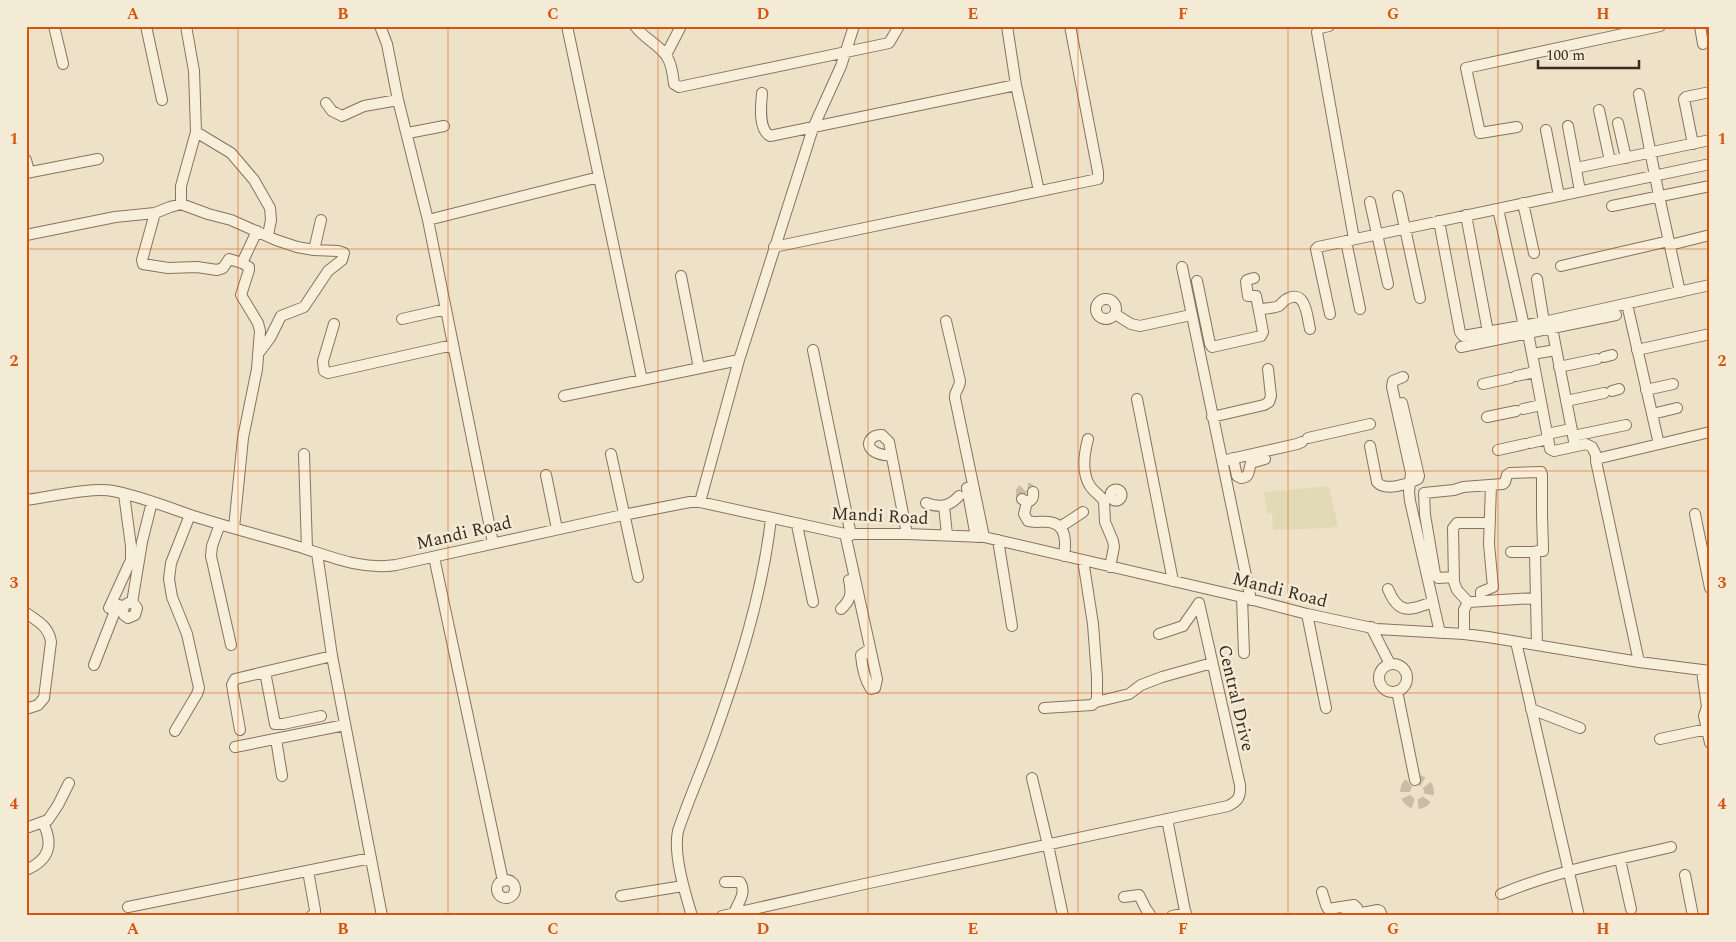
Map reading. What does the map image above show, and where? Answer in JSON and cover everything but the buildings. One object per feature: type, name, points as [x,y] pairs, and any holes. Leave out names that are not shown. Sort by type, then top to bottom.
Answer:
[{"type":"street","points":[[54,26],[63,64]]},
{"type":"street","points":[[146,26],[162,100]]},
{"type":"street","points":[[181,204],[181,186],[196,132],[194,71],[186,26]]},
{"type":"street","points":[[380,26],[387,44],[398,100],[408,133],[428,220],[493,543]]},
{"type":"street","points":[[567,26],[642,380]]},
{"type":"street","points":[[635,26],[666,55],[669,60],[674,84],[679,87],[889,42],[899,26]]},
{"type":"street","points":[[666,55],[681,26]]},
{"type":"street","points":[[700,502],[739,360],[774,247],[813,128],[846,52],[854,26]]},
{"type":"street","points":[[1007,26],[1016,85],[1039,191]]},
{"type":"street","points":[[774,247],[1094,180],[1099,177],[1070,26]]},
{"type":"street","points":[[1329,26],[1320,28],[1317,32],[1360,308]]},
{"type":"street","points":[[1517,127],[1480,133],[1466,68],[1660,26]]},
{"type":"street","points":[[1700,26],[1703,44]]},
{"type":"street","points":[[762,93],[764,131],[770,136],[1016,85]]},
{"type":"street","points":[[1693,144],[1684,99],[1686,96],[1710,92]]},
{"type":"street","points":[[1639,94],[1680,292]]},
{"type":"street","points":[[326,103],[335,114],[342,116],[364,106],[398,100]]},
{"type":"street","points":[[1599,110],[1610,161]]},
{"type":"street","points":[[1618,124],[1626,158]]},
{"type":"street","points":[[408,133],[444,126]]},
{"type":"street","points":[[1568,126],[1580,191]]},
{"type":"street","points":[[1546,130],[1559,196]]},
{"type":"street","points":[[196,132],[231,153],[254,180],[270,208],[271,220],[268,235]]},
{"type":"street","points":[[1576,168],[1710,140]]},
{"type":"street","points":[[26,160],[27,173],[98,159]]},
{"type":"street","points":[[1330,314],[1317,248],[1710,164]]},
{"type":"street","points":[[428,220],[599,177]]},
{"type":"street","points":[[1612,206],[1710,186]]},
{"type":"street","points":[[1398,196],[1420,298]]},
{"type":"street","points":[[1370,202],[1388,284]]},
{"type":"street","points":[[26,236],[115,217],[155,213],[181,204],[231,220],[276,240],[314,250],[338,251],[344,254],[340,263],[326,273],[304,307],[281,316],[270,338],[258,354]]},
{"type":"street","points":[[1523,204],[1534,253]]},
{"type":"street","points":[[1498,208],[1532,354],[1550,449],[1590,445],[1596,457],[1639,662]]},
{"type":"street","points":[[155,213],[142,260],[143,264],[168,268],[197,267],[217,270],[223,268],[231,258],[242,263],[249,270],[241,295],[259,325],[258,354],[253,394],[244,432],[234,528]]},
{"type":"street","points":[[1466,216],[1488,332]]},
{"type":"street","points":[[314,250],[321,220]]},
{"type":"street","points":[[1439,221],[1461,335],[1526,329]]},
{"type":"street","points":[[242,263],[257,232]]},
{"type":"street","points":[[1561,266],[1710,235]]},
{"type":"street","points":[[1182,267],[1222,461],[1246,599],[1244,653]]},
{"type":"street","points":[[681,276],[699,368]]},
{"type":"street","points":[[1197,280],[1212,347],[1261,336],[1263,332],[1256,296],[1248,296],[1246,287],[1246,281],[1254,278]]},
{"type":"street","points":[[1537,280],[1556,350],[1575,446]]},
{"type":"street","points":[[1548,325],[1710,285]]},
{"type":"street","points":[[1259,311],[1277,307],[1287,299],[1298,297],[1305,305],[1310,329]]},
{"type":"street","points":[[1188,301],[1200,298]]},
{"type":"street","points":[[1627,304],[1658,440]]},
{"type":"street","points":[[402,319],[446,309]]},
{"type":"street","points":[[1115,314],[1131,324],[1140,326],[1191,315]]},
{"type":"street","points":[[1461,347],[1526,329],[1616,315]]},
{"type":"street","points":[[946,321],[960,381],[959,387],[955,392],[955,398],[980,537]]},
{"type":"street","points":[[334,324],[323,361],[324,371],[328,372],[453,345]]},
{"type":"street","points":[[1637,350],[1710,334]]},
{"type":"street","points":[[813,350],[845,534],[870,649]]},
{"type":"street","points":[[1532,354],[1556,350]]},
{"type":"street","points":[[1559,367],[1604,357]]},
{"type":"street","points":[[564,396],[739,360]]},
{"type":"street","points":[[1212,417],[1264,405],[1269,402],[1271,396],[1268,369]]},
{"type":"street","points":[[1483,384],[1535,372]]},
{"type":"street","points":[[1401,382],[1396,379],[1392,384],[1410,473],[1410,501],[1440,633]]},
{"type":"street","points":[[1646,390],[1673,384]]},
{"type":"street","points":[[1566,401],[1612,391]]},
{"type":"street","points":[[1137,399],[1173,581]]},
{"type":"street","points":[[1487,417],[1541,405]]},
{"type":"street","points":[[1652,414],[1677,408]]},
{"type":"street","points":[[954,418],[980,537]]},
{"type":"street","points":[[1222,461],[1297,444],[1305,440],[1370,424]]},
{"type":"street","points":[[1498,450],[1572,432],[1626,425]]},
{"type":"street","points":[[1596,457],[1710,432]]},
{"type":"street","points":[[1596,457],[1601,452],[1676,435]]},
{"type":"street","points":[[1088,439],[1084,456],[1085,472],[1091,487],[1107,500],[1105,522],[1114,547],[1110,567]]},
{"type":"street","points":[[1370,446],[1377,482],[1380,486],[1410,483]]},
{"type":"street","points":[[304,454],[312,551],[382,916]]},
{"type":"street","points":[[610,454],[638,577]]},
{"type":"street","points":[[892,456],[907,534]]},
{"type":"street","points":[[1233,458],[1237,476],[1241,478],[1249,474],[1251,463],[1265,459]]},
{"type":"street","points":[[1454,577],[1438,578],[1435,574],[1424,493],[1505,483],[1507,475],[1510,474],[1541,473],[1544,548],[1542,551],[1536,552],[1511,552]]},
{"type":"street","points":[[546,475],[556,529]]},
{"type":"street","points":[[1481,600],[1482,592],[1493,587],[1490,544],[1491,485]]},
{"type":"street","name":"Mandi Road","points":[[26,500],[97,490],[111,490],[360,566],[372,567],[388,566],[434,557],[623,515],[690,502],[700,502],[845,534],[947,535],[998,540],[1307,614],[1371,627],[1398,631],[1464,634],[1706,671]]},
{"type":"street","points":[[1034,492],[1033,499],[1024,500],[1024,514],[1028,521],[1051,522],[1060,527],[1065,536],[1064,556]]},
{"type":"street","points":[[109,608],[131,560],[124,494]]},
{"type":"street","points":[[926,503],[940,507],[950,505],[958,496]]},
{"type":"street","points":[[94,665],[117,606],[119,605],[122,611],[125,604],[132,603],[142,542],[152,502]]},
{"type":"street","points":[[944,506],[947,535]]},
{"type":"street","points":[[1060,527],[1083,512]]},
{"type":"street","points":[[1695,514],[1710,588]]},
{"type":"street","points":[[176,731],[199,688],[187,634],[172,597],[169,579],[171,564],[190,515]]},
{"type":"street","points":[[692,916],[683,886],[676,840],[738,667],[767,557],[771,519]]},
{"type":"street","points":[[1468,602],[1457,590],[1454,577],[1453,526],[1457,523],[1490,523]]},
{"type":"street","points":[[220,524],[212,546],[211,556],[231,645]]},
{"type":"street","points":[[798,524],[813,602]]},
{"type":"street","points":[[840,609],[849,601],[851,591],[845,534]]},
{"type":"street","points":[[998,540],[1012,626]]},
{"type":"street","points":[[1536,552],[1537,644]]},
{"type":"street","points":[[434,557],[503,881]]},
{"type":"street","points":[[1083,560],[1094,633],[1098,697],[1096,702]]},
{"type":"street","points":[[1388,589],[1394,602],[1406,609],[1412,609],[1433,602]]},
{"type":"street","points":[[1468,602],[1535,598]]},
{"type":"street","points":[[1464,634],[1464,610],[1468,602]]},
{"type":"street","name":"Central Drive","points":[[1158,634],[1183,626],[1199,603],[1240,785],[1238,799],[1228,806],[1167,819]]},
{"type":"street","points":[[26,612],[46,628],[51,642],[44,698],[40,704],[26,709]]},
{"type":"street","points":[[1307,614],[1326,708]]},
{"type":"street","points":[[1371,627],[1390,664]]},
{"type":"street","points":[[1516,642],[1579,916]]},
{"type":"street","points":[[240,730],[232,685],[235,679],[332,656]]},
{"type":"street","points":[[1044,708],[1092,705],[1096,702],[1126,695],[1148,682],[1212,663]]},
{"type":"street","points":[[1390,664],[1402,667],[1407,674],[1404,687],[1397,691],[1388,691],[1379,681],[1383,668],[1390,664]]},
{"type":"street","points":[[1706,671],[1707,707],[1704,716],[1710,742]]},
{"type":"street","points":[[265,672],[275,724],[284,724],[321,716]]},
{"type":"street","points":[[1397,691],[1415,780]]},
{"type":"street","points":[[1531,709],[1580,728]]},
{"type":"street","points":[[236,747],[345,725]]},
{"type":"street","points":[[1660,739],[1707,729]]},
{"type":"street","points":[[276,739],[282,776]]},
{"type":"street","points":[[1032,778],[1063,916]]},
{"type":"street","points":[[26,828],[44,823],[52,816],[69,783]]},
{"type":"street","points":[[722,916],[1167,819],[1186,914],[1172,916]]},
{"type":"street","points":[[26,870],[42,860],[49,846],[49,834],[44,823]]},
{"type":"street","points":[[1501,894],[1527,883],[1568,870],[1670,847]]},
{"type":"street","points":[[128,907],[371,858]]},
{"type":"street","points":[[1620,859],[1631,909]]},
{"type":"street","points":[[308,871],[315,910],[311,916]]},
{"type":"street","points":[[1685,874],[1694,916]]},
{"type":"street","points":[[725,882],[737,881],[743,887],[743,894],[734,913]]},
{"type":"street","points":[[621,896],[683,886]]},
{"type":"street","points":[[1322,892],[1328,909],[1354,905],[1359,913]]},
{"type":"street","points":[[1124,896],[1139,895],[1150,916]]},
{"type":"street","points":[[1345,916],[1378,910],[1382,916]]},
{"type":"shaded area","points":[[1329,486],[1338,526],[1273,530],[1272,513],[1267,514],[1264,492]]},
{"type":"tunnel","points":[[1021,498],[1021,491],[1024,488],[1029,488],[1033,492]]},
{"type":"tunnel","points":[[1417,780],[1425,784],[1429,792],[1425,800],[1417,804],[1409,800],[1405,792],[1409,784],[1417,780]]}]
